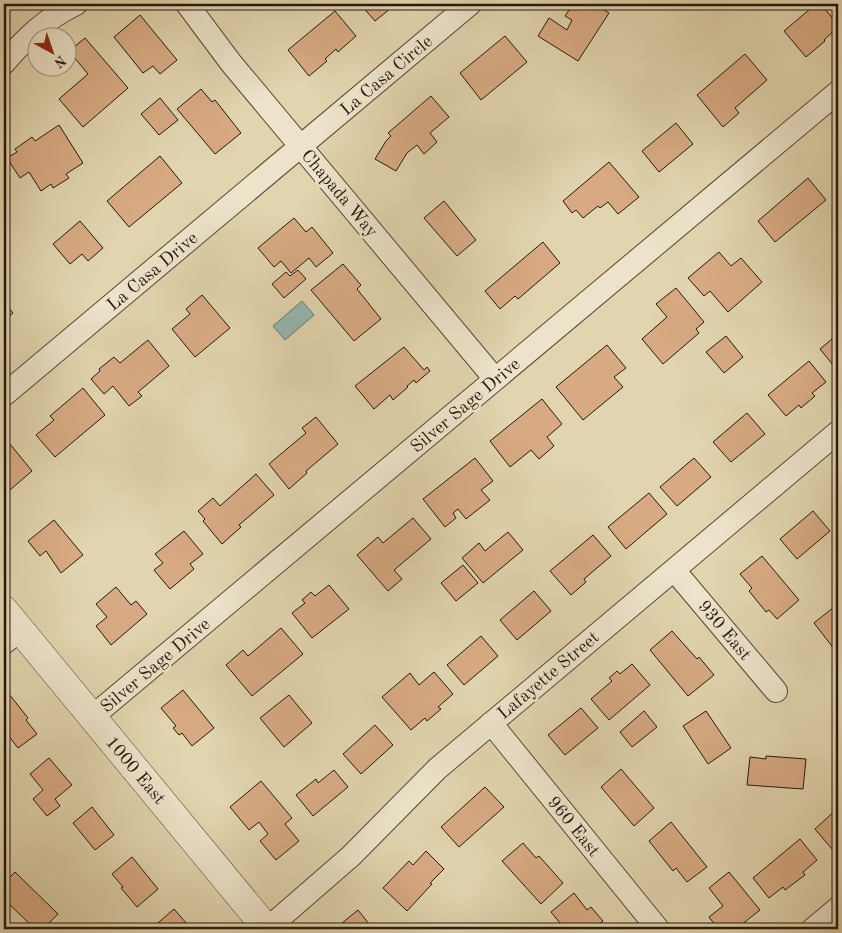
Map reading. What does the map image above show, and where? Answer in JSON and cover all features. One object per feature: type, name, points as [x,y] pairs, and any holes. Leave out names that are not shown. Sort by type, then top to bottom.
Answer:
[{"type":"street","points":[[4,63],[28,36],[45,22],[76,4]]},
{"type":"street","name":"Chapada Way","points":[[187,4],[231,62],[496,379]]},
{"type":"street","name":"La Casa Circle","points":[[301,146],[470,4]]},
{"type":"street","name":"Silver Sage Drive","points":[[92,717],[838,92]]},
{"type":"street","name":"La Casa Drive","points":[[4,395],[301,146]]},
{"type":"street","name":"Lafayette Street","points":[[267,929],[328,877],[437,769],[838,432]]},
{"type":"street","name":"930 East","points":[[674,570],[776,691]]},
{"type":"street","name":"1000 East","points":[[9,628],[92,717],[267,929]]},
{"type":"street","name":"960 East","points":[[491,724],[658,929]]},
{"type":"street","points":[[813,929],[838,908]]},
{"type":"water","points":[[302,301],[314,315],[285,340],[273,326]]},
{"type":"building","points":[[360,4],[396,4],[375,21]]},
{"type":"building","points":[[573,4],[594,4],[609,13],[578,61],[538,36],[549,18],[567,30],[572,20],[565,16]]},
{"type":"building","points":[[816,4],[821,4],[838,27],[806,57],[784,31]]},
{"type":"building","points":[[335,11],[356,36],[338,52],[336,49],[325,59],[327,61],[309,76],[288,50]]},
{"type":"building","points":[[140,15],[177,60],[160,74],[153,66],[143,73],[114,37]]},
{"type":"building","points":[[505,36],[527,62],[481,100],[460,73]]},
{"type":"building","points":[[85,38],[128,88],[83,127],[59,99],[88,74],[78,62],[78,44]]},
{"type":"building","points":[[745,54],[767,80],[735,108],[739,113],[723,127],[697,95]]},
{"type":"building","points":[[201,89],[212,102],[215,100],[241,133],[215,154],[177,109]]},
{"type":"building","points":[[431,96],[449,117],[430,133],[437,142],[424,154],[417,145],[407,153],[396,171],[375,159],[391,136],[388,133]]},
{"type":"building","points":[[160,98],[178,120],[159,135],[141,114]]},
{"type":"building","points":[[676,123],[693,144],[659,172],[642,151]]},
{"type":"building","points":[[59,125],[83,163],[66,174],[69,178],[53,188],[51,184],[41,191],[29,172],[20,178],[7,158],[17,152],[15,149],[32,137],[35,141]]},
{"type":"building","points":[[160,156],[182,183],[129,227],[107,201]]},
{"type":"building","points":[[609,162],[639,197],[618,214],[608,202],[600,208],[598,206],[583,218],[576,210],[572,213],[563,201]]},
{"type":"building","points":[[808,178],[826,200],[775,242],[758,221]]},
{"type":"building","points":[[444,201],[476,240],[457,256],[424,218]]},
{"type":"building","points":[[294,218],[306,232],[312,227],[333,253],[316,267],[309,258],[291,273],[281,261],[274,267],[258,248]]},
{"type":"building","points":[[80,221],[103,248],[88,261],[82,254],[70,264],[53,244]]},
{"type":"building","points":[[543,242],[560,263],[518,299],[515,296],[500,309],[485,291]]},
{"type":"building","points":[[719,252],[731,266],[741,258],[762,282],[728,312],[710,291],[704,296],[688,278]]},
{"type":"building","points":[[343,264],[361,285],[357,289],[381,319],[354,341],[311,290]]},
{"type":"building","points":[[298,270],[306,279],[284,298],[272,284],[286,272],[290,276]]},
{"type":"building","points":[[676,288],[704,322],[696,329],[699,333],[663,364],[642,339],[667,317],[656,304]]},
{"type":"building","points":[[202,295],[230,328],[195,357],[172,329],[190,314],[186,309]]},
{"type":"building","points":[[4,302],[13,313],[4,321]]},
{"type":"building","points":[[838,334],[838,371],[820,349]]},
{"type":"building","points":[[726,336],[743,357],[724,373],[706,352]]},
{"type":"building","points":[[148,340],[169,366],[138,392],[142,396],[129,406],[113,386],[104,394],[91,379],[100,371],[99,369],[114,357],[120,363]]},
{"type":"building","points":[[607,345],[626,368],[614,377],[623,387],[583,420],[556,387]]},
{"type":"building","points":[[404,347],[424,370],[427,367],[430,371],[416,383],[414,380],[393,400],[390,395],[374,409],[355,386]]},
{"type":"building","points":[[809,361],[826,382],[812,393],[815,396],[801,408],[799,405],[786,416],[768,395]]},
{"type":"building","points":[[83,388],[105,415],[55,457],[36,435],[54,420],[50,416]]},
{"type":"building","points":[[542,399],[562,424],[547,437],[554,446],[539,459],[531,450],[510,467],[490,441]]},
{"type":"building","points":[[747,413],[765,434],[731,462],[713,442]]},
{"type":"building","points":[[316,417],[338,444],[306,471],[307,473],[289,489],[269,464],[306,433],[302,428]]},
{"type":"building","points":[[10,444],[32,471],[4,495],[4,449]]},
{"type":"building","points":[[475,458],[493,481],[481,490],[490,500],[466,519],[458,509],[453,513],[456,518],[445,527],[423,499]]},
{"type":"building","points":[[694,458],[711,477],[677,506],[660,487]]},
{"type":"building","points":[[256,474],[274,495],[239,525],[241,527],[222,544],[203,521],[205,519],[198,511],[213,498],[220,506]]},
{"type":"building","points":[[649,493],[667,514],[626,549],[608,527]]},
{"type":"building","points":[[813,511],[830,531],[797,559],[780,539]]},
{"type":"building","points":[[413,518],[431,539],[394,570],[402,579],[388,591],[357,555],[378,537],[383,543]]},
{"type":"building","points":[[54,520],[83,555],[61,573],[46,551],[40,556],[28,541]]},
{"type":"building","points":[[184,531],[203,554],[190,564],[194,569],[170,589],[154,570],[163,563],[155,554]]},
{"type":"building","points":[[508,532],[523,550],[483,583],[462,558],[479,543],[485,551]]},
{"type":"building","points":[[593,535],[611,556],[584,579],[586,582],[571,595],[550,571]]},
{"type":"building","points":[[762,556],[799,600],[777,619],[769,610],[766,612],[749,591],[752,588],[740,574]]},
{"type":"building","points":[[463,565],[478,583],[456,601],[441,583]]},
{"type":"building","points":[[329,585],[349,609],[312,638],[292,613],[305,603],[302,600],[311,592],[315,596]]},
{"type":"building","points":[[116,587],[131,605],[136,601],[147,614],[111,645],[96,626],[107,617],[96,604]]},
{"type":"building","points":[[534,591],[551,611],[517,640],[500,620]]},
{"type":"building","points":[[834,607],[838,612],[838,654],[814,623]]},
{"type":"building","points":[[281,628],[303,654],[252,696],[226,665],[243,650],[248,656]]},
{"type":"building","points":[[672,631],[697,659],[699,657],[714,675],[688,696],[650,650]]},
{"type":"building","points":[[481,636],[498,656],[464,685],[447,665]]},
{"type":"building","points":[[632,664],[650,685],[609,720],[591,699],[612,681],[609,678],[617,671],[620,674]]},
{"type":"building","points":[[434,672],[453,694],[438,707],[441,709],[427,721],[425,718],[411,730],[382,697],[410,673],[419,685]]},
{"type":"building","points":[[5,689],[28,718],[26,720],[37,734],[18,748],[4,730]]},
{"type":"building","points":[[183,690],[214,728],[192,746],[182,733],[179,735],[173,728],[176,726],[161,708]]},
{"type":"building","points":[[289,695],[312,723],[284,747],[260,718]]},
{"type":"building","points":[[581,708],[598,728],[565,755],[548,735]]},
{"type":"building","points":[[644,711],[657,727],[632,747],[620,732]]},
{"type":"building","points":[[706,711],[731,748],[708,764],[683,726]]},
{"type":"building","points":[[375,725],[393,745],[361,774],[343,754]]},
{"type":"building","points":[[766,756],[806,759],[803,789],[747,785],[750,757],[766,759]]},
{"type":"building","points":[[49,758],[72,785],[55,799],[60,806],[47,816],[33,799],[43,790],[30,774]]},
{"type":"building","points":[[621,769],[654,808],[634,826],[601,787]]},
{"type":"building","points":[[334,770],[348,787],[313,816],[296,795],[316,779],[318,783]]},
{"type":"building","points":[[261,781],[292,818],[285,824],[299,841],[276,860],[260,841],[268,834],[259,822],[249,830],[230,807]]},
{"type":"building","points":[[485,787],[504,807],[459,847],[441,827]]},
{"type":"building","points":[[92,807],[114,835],[95,850],[73,823]]},
{"type":"building","points":[[838,808],[838,843],[832,849],[815,829]]},
{"type":"building","points":[[671,822],[707,867],[687,882],[676,868],[673,871],[649,841]]},
{"type":"building","points":[[800,839],[817,860],[803,872],[805,875],[785,890],[783,887],[769,898],[753,878]]},
{"type":"building","points":[[523,843],[536,858],[539,856],[563,883],[541,904],[502,861]]},
{"type":"building","points":[[426,851],[444,869],[407,911],[383,888],[409,861],[413,865]]},
{"type":"building","points":[[132,857],[158,889],[137,907],[112,874]]},
{"type":"building","points":[[15,872],[58,914],[43,929],[35,929],[4,899],[4,883]]},
{"type":"building","points":[[729,872],[760,910],[736,929],[718,929],[709,917],[723,906],[709,888]]},
{"type":"building","points":[[574,893],[587,910],[591,907],[603,921],[599,924],[603,929],[565,929],[551,912]]},
{"type":"building","points":[[174,909],[187,924],[182,929],[151,929]]},
{"type":"building","points":[[358,910],[373,929],[336,928]]}]
